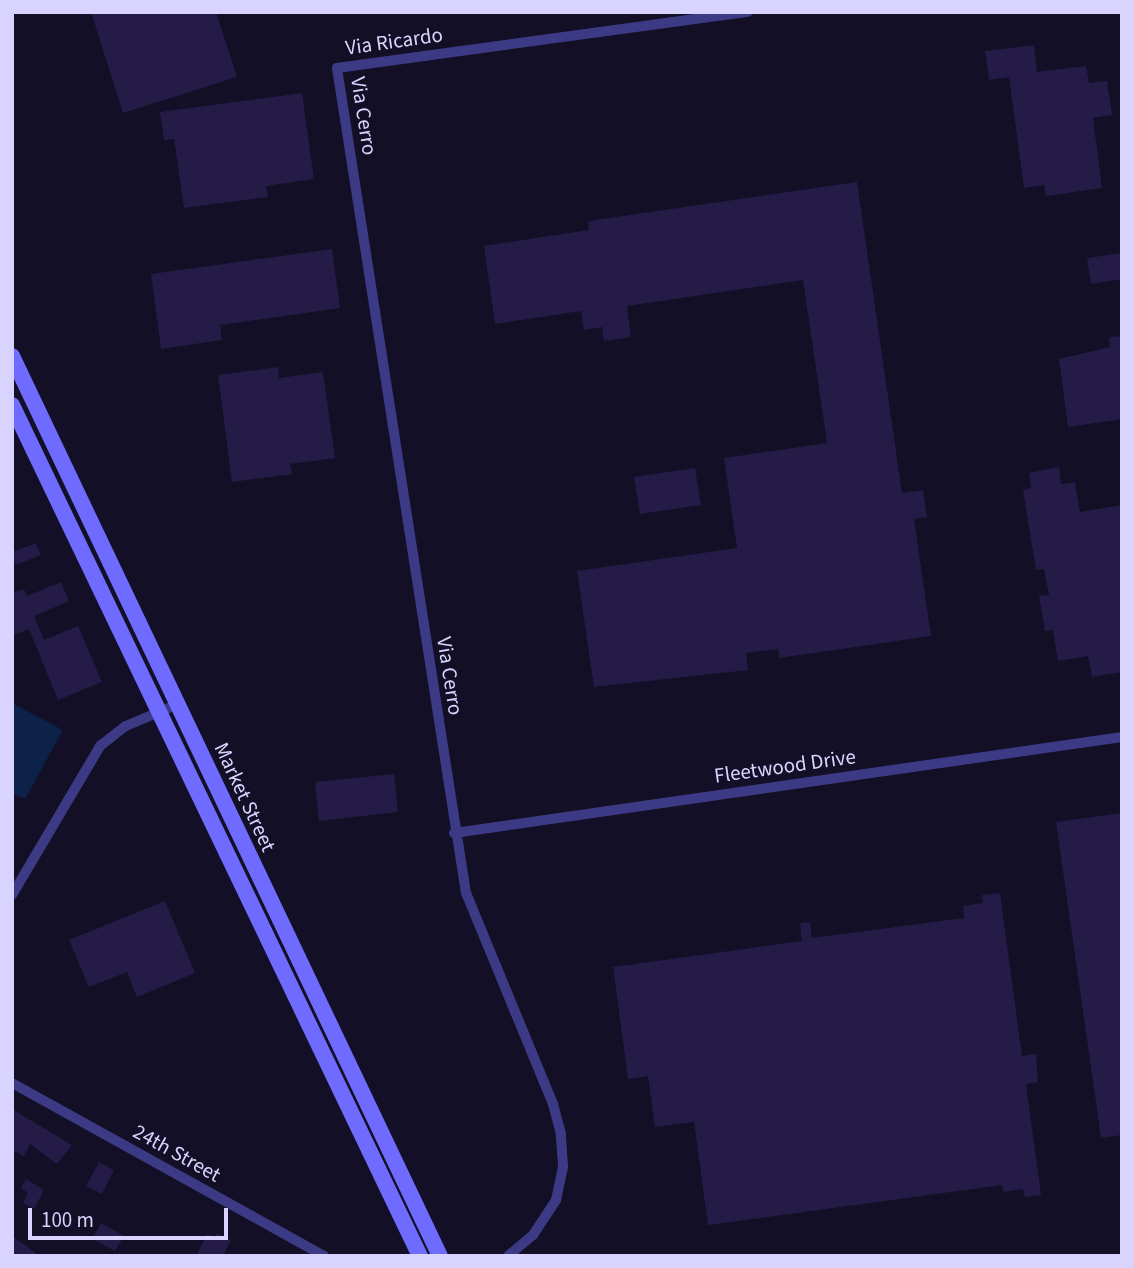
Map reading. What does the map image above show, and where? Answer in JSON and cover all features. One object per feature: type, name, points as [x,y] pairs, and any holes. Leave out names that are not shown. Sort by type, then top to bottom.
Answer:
[{"type":"main road","name":"Market Street","points":[[12,356],[440,1256]]},
{"type":"main road","name":"Market Street","points":[[12,405],[420,1256]]},
{"type":"street","name":"Via Ricardo","points":[[337,68],[748,12]]},
{"type":"street","name":"Via Cerro","points":[[337,68],[454,833],[466,893],[561,1134],[563,1166],[556,1200],[533,1235],[508,1256]]},
{"type":"street","points":[[12,895],[100,746],[126,726],[178,704]]},
{"type":"street","name":"Fleetwood Drive","points":[[454,833],[1122,737]]},
{"type":"street","name":"24th Street","points":[[12,1083],[324,1256]]},
{"type":"water","points":[[12,703],[63,730],[25,799],[12,793]]},
{"type":"building","points":[[91,12],[216,12],[237,77],[123,113]]},
{"type":"building","points":[[1034,45],[1037,72],[1086,66],[1089,83],[1107,81],[1112,115],[1093,118],[1102,188],[1046,196],[1044,185],[1024,188],[1009,77],[989,80],[985,51]]},
{"type":"building","points":[[302,93],[314,179],[266,186],[268,197],[184,208],[174,139],[164,140],[160,112]]},
{"type":"building","points":[[857,182],[902,493],[923,490],[927,517],[914,519],[931,636],[779,658],[778,649],[746,653],[748,670],[594,687],[577,571],[737,548],[724,458],[827,443],[803,280],[627,306],[631,337],[604,341],[602,327],[584,330],[581,311],[495,324],[484,246],[589,230],[588,221]]},
{"type":"building","points":[[332,249],[340,308],[220,325],[222,340],[161,349],[151,274]]},
{"type":"building","points":[[1122,253],[1122,279],[1091,284],[1087,258]]},
{"type":"building","points":[[1122,336],[1122,419],[1068,427],[1059,359],[1110,347],[1109,337]]},
{"type":"building","points":[[278,367],[279,378],[323,372],[335,458],[290,464],[292,474],[232,482],[218,375]]},
{"type":"building","points":[[1059,467],[1061,484],[1075,482],[1080,512],[1122,505],[1122,672],[1092,677],[1088,656],[1058,661],[1053,630],[1045,631],[1039,596],[1049,595],[1044,569],[1036,570],[1023,490],[1031,488],[1029,473]]},
{"type":"building","points":[[695,468],[701,505],[640,514],[634,477]]},
{"type":"building","points":[[36,543],[41,555],[16,565],[12,552]]},
{"type":"building","points":[[61,582],[69,601],[34,616],[44,640],[78,626],[102,682],[58,700],[29,629],[12,636],[12,593],[24,589],[27,596]]},
{"type":"building","points":[[394,774],[398,812],[319,821],[315,782]]},
{"type":"building","points":[[1122,813],[1122,1135],[1101,1138],[1056,822]]},
{"type":"building","points":[[1000,893],[1022,1056],[1036,1054],[1038,1082],[1026,1084],[1041,1195],[1025,1197],[1023,1189],[1003,1192],[1002,1185],[708,1225],[694,1122],[655,1127],[648,1076],[628,1079],[613,967],[802,941],[800,923],[810,922],[812,938],[964,918],[963,906],[983,903],[982,895]]},
{"type":"building","points":[[165,901],[195,973],[137,997],[127,972],[89,987],[69,940]]},
{"type":"building","points":[[12,1109],[72,1145],[57,1164],[30,1144],[24,1156],[12,1150]]},
{"type":"building","points":[[99,1162],[114,1170],[102,1194],[86,1186]]},
{"type":"building","points":[[26,1179],[44,1190],[34,1209],[23,1203],[28,1193],[21,1188]]},
{"type":"building","points":[[101,1223],[124,1236],[115,1251],[92,1239]]},
{"type":"building","points":[[217,1233],[231,1240],[223,1256],[196,1256],[207,1234],[215,1238]]},
{"type":"building","points":[[12,1236],[40,1256],[12,1256]]}]
